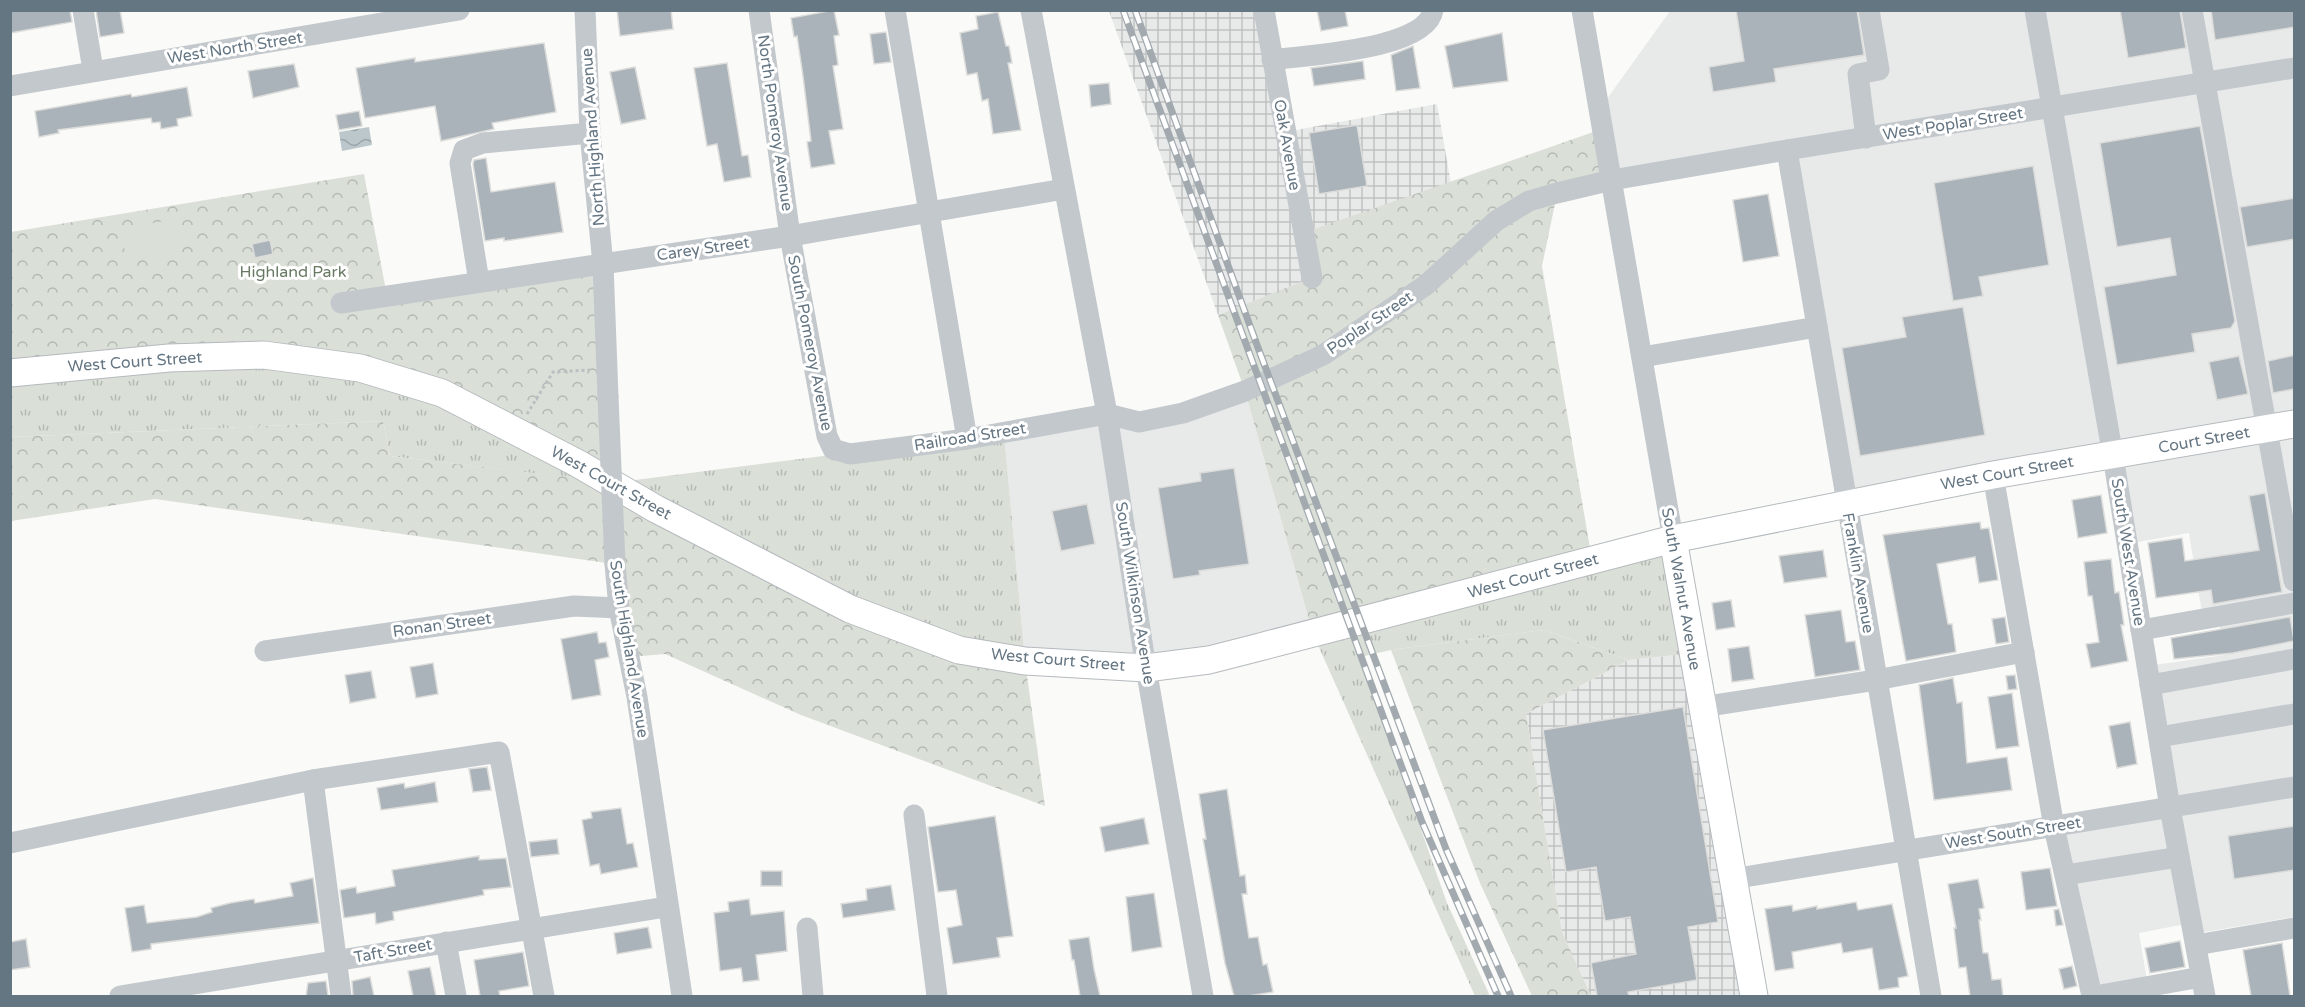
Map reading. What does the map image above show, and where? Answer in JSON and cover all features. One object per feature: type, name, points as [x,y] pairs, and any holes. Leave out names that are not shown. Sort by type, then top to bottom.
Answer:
[{"type":"main road","name":"West Court Street","points":[[10,373],[169,358],[264,355],[360,368],[432,389],[517,432],[656,509],[850,609],[959,650],[1025,661],[1146,668],[1209,660],[1672,539],[1846,502],[2113,456]]},
{"type":"main road","name":"Court Street","points":[[2113,456],[2295,424]]},
{"type":"main road","name":"South Walnut Avenue","points":[[1672,539],[1754,996]]},
{"type":"street","points":[[83,10],[93,70]]},
{"type":"street","name":"West North Street","points":[[10,86],[93,70],[459,10]]},
{"type":"street","name":"North Highland Avenue","points":[[585,10],[590,133],[603,264]]},
{"type":"street","name":"North Pomeroy Avenue","points":[[759,10],[790,236]]},
{"type":"street","points":[[895,10],[967,439]]},
{"type":"street","name":"South Wilkinson Avenue","points":[[1030,10],[1107,414],[1146,668],[1203,996]]},
{"type":"street","name":"Oak Avenue","points":[[1264,10],[1312,278]]},
{"type":"street","points":[[1272,60],[1394,43],[1424,26],[1432,18],[1433,10]]},
{"type":"street","name":"South Walnut Avenue","points":[[1582,10],[1672,539]]},
{"type":"street","points":[[1866,138],[1858,74],[1879,70],[1869,10]]},
{"type":"street","name":"South West Avenue","points":[[2035,10],[2050,107],[2113,456],[2170,808],[2203,986]]},
{"type":"street","points":[[2192,10],[2291,545],[2295,581]]},
{"type":"street","name":"West Poplar Street","points":[[1612,180],[2295,68]]},
{"type":"street","points":[[479,282],[460,163],[464,150],[483,143],[590,133]]},
{"type":"street","name":"Franklin Avenue","points":[[1787,150],[1931,996]]},
{"type":"street","name":"Poplar Street","points":[[1107,414],[1139,422],[1183,413],[1255,387],[1323,355],[1426,285],[1496,221],[1529,201],[1612,180]]},
{"type":"street","name":"Carey Street","points":[[341,303],[790,236],[1064,189]]},
{"type":"street","name":"South Pomeroy Avenue","points":[[790,236],[827,436],[833,449]]},
{"type":"street","name":"South Highland Avenue","points":[[603,264],[615,564],[619,608],[637,697],[666,907],[682,996]]},
{"type":"street","points":[[1642,357],[1817,327]]},
{"type":"street","name":"Railroad Street","points":[[833,449],[850,454],[967,439],[1107,414]]},
{"type":"street","points":[[1993,475],[2054,826],[2093,996],[2203,986]]},
{"type":"street","points":[[2141,630],[2295,603]]},
{"type":"street","name":"Ronan Street","points":[[265,651],[574,606],[619,608]]},
{"type":"street","points":[[1702,707],[1876,680],[2024,652]]},
{"type":"street","points":[[2150,685],[2295,659]]},
{"type":"street","points":[[2159,737],[2295,714]]},
{"type":"street","points":[[10,843],[313,780],[499,752],[544,996]]},
{"type":"street","points":[[313,780],[341,996]]},
{"type":"street","name":"West South Street","points":[[1732,879],[2295,787]]},
{"type":"street","points":[[914,815],[938,996]]},
{"type":"street","points":[[2065,875],[2179,857]]},
{"type":"street","name":"Taft Street","points":[[120,996],[170,992],[336,960],[666,907]]},
{"type":"street","points":[[807,928],[813,996]]},
{"type":"street","points":[[2196,945],[2295,928]]},
{"type":"street","points":[[446,942],[456,996]]},
{"type":"path","points":[[517,432],[553,372],[607,370]]},
{"type":"shaded area","points":[[1109,11],[1264,11],[1285,132],[1437,104],[1451,183],[1304,233],[1312,278],[1218,315]]},
{"type":"shaded area","points":[[1670,11],[2294,11],[2294,917],[2193,934],[2191,923],[2139,933],[2148,986],[2095,996],[2054,827],[2170,807],[2147,666],[2225,655],[2218,616],[2203,619],[2189,533],[2127,544],[2113,456],[1846,503],[1787,150],[1612,180],[1599,110]]},
{"type":"shaded area","points":[[1245,391],[1313,634],[1256,648],[1025,661],[1004,433],[1139,422]]},
{"type":"shaded area","points":[[1693,653],[1754,996],[1591,996],[1562,932],[1526,714],[1629,660]]},
{"type":"green space","points":[[1602,129],[1612,180],[1557,194],[1542,266],[1592,560],[1313,634],[1245,391],[1218,315],[1311,278],[1303,233]]},
{"type":"green space","name":"Highland Park","points":[[364,174],[387,296],[603,264],[612,483],[850,609],[1025,661],[1045,806],[801,715],[665,654],[629,657],[614,564],[155,499],[11,521],[11,437],[383,421],[390,456],[610,482],[442,393],[264,355],[11,373],[11,232]]},
{"type":"green space","points":[[175,219],[181,252],[127,262],[121,229]]},
{"type":"green space","points":[[169,358],[360,368],[612,483],[390,456],[383,421],[11,437],[10,373]]},
{"type":"green space","points":[[1004,433],[1025,661],[959,650],[612,483]]},
{"type":"green space","points":[[1673,539],[1693,653],[1629,660],[1544,630],[1391,650],[1360,657],[1447,903],[1490,996],[1475,996],[1313,634]]},
{"type":"green space","points":[[1544,630],[1629,660],[1526,714],[1562,932],[1591,996],[1532,996],[1480,883],[1391,650]]},
{"type":"water","points":[[369,127],[372,145],[342,151],[339,132]]},
{"type":"building","points":[[10,10],[70,10],[72,22],[10,33]]},
{"type":"building","points":[[96,10],[120,10],[124,33],[100,37]]},
{"type":"building","points":[[617,10],[671,10],[673,29],[620,36]]},
{"type":"building","points":[[834,10],[839,35],[834,36],[838,65],[833,66],[843,129],[829,131],[835,164],[811,168],[807,142],[811,141],[803,76],[797,36],[794,37],[791,18]]},
{"type":"building","points":[[1317,10],[1345,10],[1348,26],[1321,31]]},
{"type":"building","points":[[1736,10],[1857,10],[1864,55],[1774,69],[1776,82],[1713,92],[1709,67],[1744,61]]},
{"type":"building","points":[[2120,10],[2180,10],[2186,48],[2128,58]]},
{"type":"building","points":[[2211,10],[2295,10],[2295,27],[2215,40]]},
{"type":"building","points":[[998,12],[1006,46],[1009,46],[1012,63],[1008,63],[1021,130],[993,134],[988,99],[982,101],[977,73],[967,75],[960,33],[978,29],[976,16]]},
{"type":"building","points":[[886,32],[891,62],[874,64],[870,34]]},
{"type":"building","points":[[1502,33],[1508,81],[1453,88],[1445,46]]},
{"type":"building","points":[[544,43],[556,112],[492,123],[494,129],[441,141],[435,106],[365,118],[356,68],[415,58],[415,62]]},
{"type":"building","points":[[1413,46],[1420,88],[1396,91],[1391,55]]},
{"type":"building","points":[[1363,61],[1365,79],[1314,86],[1311,68]]},
{"type":"building","points":[[727,63],[742,156],[748,155],[751,177],[724,182],[717,144],[707,146],[694,68]]},
{"type":"building","points":[[294,64],[299,87],[253,98],[248,71]]},
{"type":"building","points":[[635,67],[646,119],[621,124],[610,72]]},
{"type":"building","points":[[1109,83],[1111,104],[1091,107],[1089,85]]},
{"type":"building","points":[[187,87],[192,116],[177,119],[178,126],[161,129],[160,122],[152,123],[151,118],[58,130],[59,133],[39,137],[35,111],[131,94],[132,97]]},
{"type":"building","points":[[359,111],[362,126],[339,130],[336,115]]},
{"type":"building","points":[[1357,125],[1367,186],[1319,194],[1309,133]]},
{"type":"building","points":[[2200,126],[2235,321],[2231,328],[2192,334],[2195,352],[2117,365],[2104,287],[2176,275],[2170,238],[2117,247],[2100,143]]},
{"type":"building","points":[[486,158],[491,192],[555,182],[563,232],[504,241],[504,238],[485,241],[473,164],[474,160]]},
{"type":"building","points":[[2033,166],[2049,265],[1979,277],[1983,296],[1953,301],[1934,183]]},
{"type":"building","points":[[1768,194],[1779,256],[1743,262],[1733,200]]},
{"type":"building","points":[[2295,198],[2295,239],[2247,247],[2240,207]]},
{"type":"building","points":[[270,240],[273,254],[255,258],[252,244]]},
{"type":"building","points":[[1963,307],[1985,435],[1860,456],[1842,348],[1906,337],[1902,317]]},
{"type":"building","points":[[2295,355],[2295,389],[2273,393],[2268,361]]},
{"type":"building","points":[[2239,356],[2248,394],[2217,400],[2209,362]]},
{"type":"building","points":[[1234,468],[1249,564],[1199,571],[1200,575],[1173,579],[1158,488],[1201,481],[1200,473]]},
{"type":"building","points":[[2265,493],[2282,592],[2213,604],[2211,590],[2156,598],[2148,543],[2182,538],[2185,561],[2259,550],[2249,496]]},
{"type":"building","points":[[2101,495],[2107,533],[2078,538],[2072,500]]},
{"type":"building","points":[[1087,504],[1095,544],[1061,551],[1052,511]]},
{"type":"building","points":[[1980,522],[1981,529],[1989,528],[1998,580],[1979,583],[1975,557],[1937,564],[1948,624],[1952,624],[1956,652],[1906,661],[1883,535]]},
{"type":"building","points":[[1823,550],[1827,577],[1784,583],[1779,556]]},
{"type":"building","points":[[2111,559],[2115,593],[2119,592],[2124,625],[2121,625],[2128,661],[2091,668],[2086,644],[2099,642],[2092,596],[2088,596],[2084,562]]},
{"type":"building","points":[[1731,600],[1735,627],[1716,630],[1712,603]]},
{"type":"building","points":[[1841,610],[1846,642],[1855,641],[1860,670],[1815,677],[1805,615]]},
{"type":"building","points":[[2005,617],[2009,642],[1996,644],[1992,619]]},
{"type":"building","points":[[2290,617],[2294,641],[2233,653],[2174,659],[2171,638]]},
{"type":"building","points":[[597,632],[599,643],[606,642],[609,657],[595,660],[601,695],[572,700],[561,639]]},
{"type":"building","points":[[1749,646],[1754,679],[1732,682],[1728,649]]},
{"type":"building","points":[[433,663],[438,694],[416,698],[410,667]]},
{"type":"building","points":[[371,671],[376,698],[350,703],[345,675]]},
{"type":"building","points":[[2015,675],[2017,689],[2008,690],[2006,676]]},
{"type":"building","points":[[1953,678],[1957,703],[1962,702],[1967,763],[2007,757],[2012,790],[1934,800],[1919,685]]},
{"type":"building","points":[[2012,693],[2019,746],[1996,749],[1988,697]]},
{"type":"building","points":[[1683,707],[1718,922],[1688,927],[1697,980],[1628,992],[1629,996],[1597,996],[1591,963],[1636,954],[1630,917],[1605,921],[1596,867],[1566,872],[1543,730]]},
{"type":"building","points":[[2130,722],[2137,764],[2117,768],[2109,726]]},
{"type":"building","points":[[487,767],[491,790],[473,792],[469,769]]},
{"type":"building","points":[[435,782],[438,802],[381,810],[377,788],[404,783],[405,788]]},
{"type":"building","points":[[1227,789],[1240,876],[1245,875],[1247,894],[1242,894],[1249,938],[1258,937],[1263,965],[1267,964],[1273,992],[1234,996],[1225,963],[1203,839],[1206,839],[1199,794]]},
{"type":"building","points":[[621,808],[627,844],[633,843],[638,867],[601,874],[599,864],[590,866],[582,820],[592,818],[591,812]]},
{"type":"building","points":[[995,816],[1013,936],[997,938],[1000,957],[953,964],[947,928],[962,925],[956,890],[938,892],[928,827]]},
{"type":"building","points":[[1144,818],[1149,844],[1105,852],[1100,827]]},
{"type":"building","points":[[2295,826],[2295,870],[2234,879],[2228,836]]},
{"type":"building","points":[[557,839],[559,854],[531,857],[529,842]]},
{"type":"building","points":[[479,856],[479,860],[506,858],[511,887],[483,890],[484,895],[393,912],[394,920],[376,924],[375,913],[344,918],[340,890],[356,887],[357,893],[395,886],[392,870]]},
{"type":"building","points":[[2050,868],[2057,906],[2026,910],[2021,872]]},
{"type":"building","points":[[761,871],[782,871],[782,886],[761,886]]},
{"type":"building","points":[[313,878],[319,923],[151,944],[151,949],[132,952],[125,908],[144,905],[147,923],[197,917],[212,912],[211,908],[230,903],[254,899],[255,903],[293,896],[290,883]]},
{"type":"building","points":[[1978,879],[1984,908],[1979,909],[1983,953],[1988,953],[1992,980],[2001,979],[2003,996],[1970,996],[1966,967],[1959,968],[1954,928],[1956,928],[1948,884]]},
{"type":"building","points":[[891,885],[895,910],[843,918],[841,904],[867,900],[866,889]]},
{"type":"building","points":[[1154,893],[1162,947],[1132,952],[1126,897]]},
{"type":"building","points":[[749,899],[751,915],[784,911],[787,951],[756,955],[759,980],[743,982],[741,968],[720,971],[714,913],[729,911],[728,902]]},
{"type":"building","points":[[1856,902],[1858,910],[1892,904],[1908,976],[1898,978],[1899,987],[1879,990],[1872,948],[1843,953],[1841,943],[1792,952],[1794,968],[1775,971],[1765,909],[1792,905],[1793,911]]},
{"type":"building","points":[[2059,909],[2063,925],[2056,926],[2054,910]]},
{"type":"building","points":[[648,927],[652,948],[617,954],[614,933]]},
{"type":"building","points":[[1089,937],[1100,996],[1080,996],[1074,960],[1072,960],[1069,940]]},
{"type":"building","points":[[26,939],[30,967],[10,970],[10,942]]},
{"type":"building","points":[[2180,941],[2185,967],[2150,973],[2145,948]]},
{"type":"building","points":[[2282,943],[2290,996],[2251,996],[2243,950]]},
{"type":"building","points":[[523,952],[529,986],[499,991],[500,996],[480,996],[474,960]]},
{"type":"building","points":[[2072,966],[2077,986],[2064,989],[2059,969]]},
{"type":"building","points":[[430,967],[436,996],[413,996],[408,971]]},
{"type":"building","points":[[370,977],[374,996],[353,996],[352,981]]},
{"type":"building","points":[[326,981],[328,996],[306,996],[308,983]]},
{"type":"railway","points":[[1123,10],[1422,822],[1498,996]]},
{"type":"railway","points":[[1135,10],[1257,345],[1446,849],[1511,996]]}]
